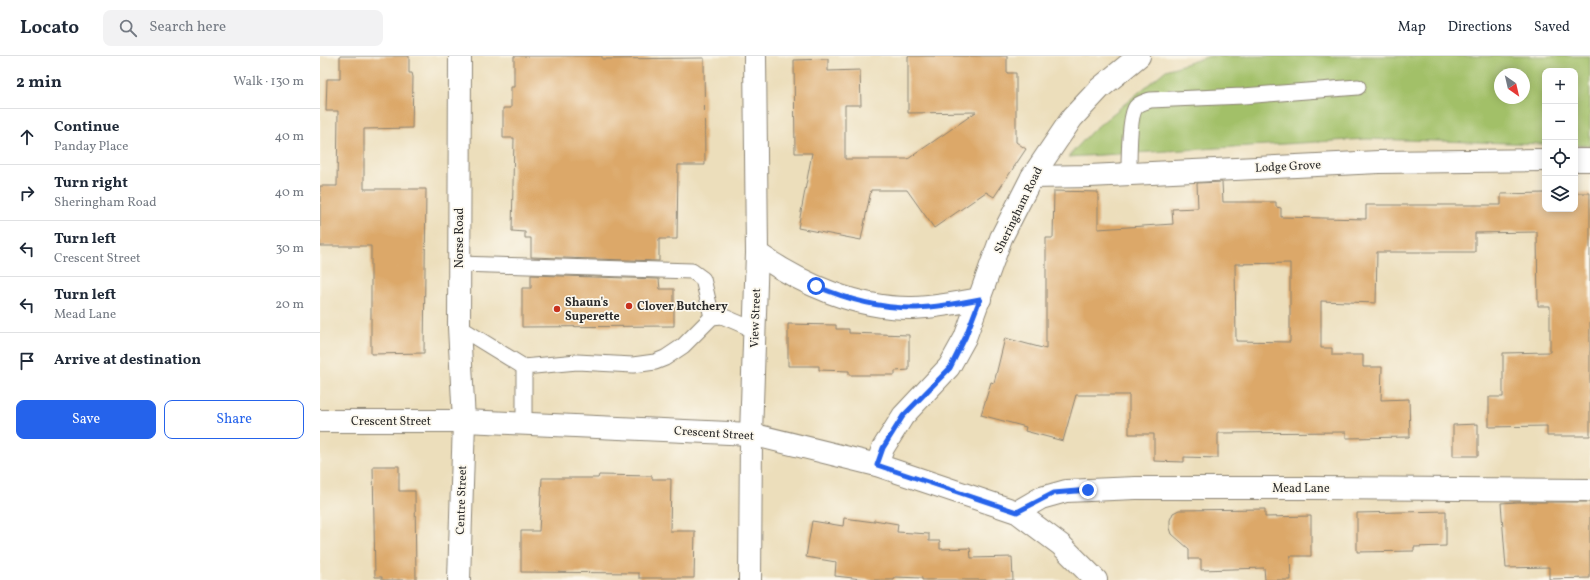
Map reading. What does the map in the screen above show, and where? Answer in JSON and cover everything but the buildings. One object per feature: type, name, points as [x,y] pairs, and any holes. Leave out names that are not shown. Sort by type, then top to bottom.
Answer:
[{"type":"street","name":"Norse Road","points":[[460,56],[459,327],[464,421]]},
{"type":"street","name":"View Street","points":[[750,580],[751,434],[757,253],[755,56]]},
{"type":"street","name":"Sheringham Road","points":[[877,465],[883,448],[903,416],[950,368],[965,338],[1001,238],[1032,177],[1072,118],[1100,88],[1139,56]]},
{"type":"street","name":"Lodge Grove","points":[[1032,177],[1379,162],[1542,160]]},
{"type":"street","points":[[1578,160],[1590,160]]},
{"type":"street","points":[[757,253],[782,271],[833,293],[852,299],[886,306],[912,308],[944,305],[980,299]]},
{"type":"street","name":"Crescent Street","points":[[320,421],[464,421],[751,434],[877,465],[1017,512],[1061,545],[1096,580]]},
{"type":"street","name":"Centre Street","points":[[459,580],[464,421]]},
{"type":"street","name":"Mead Lane","points":[[1017,512],[1041,498],[1066,491],[1136,488],[1590,490]]},
{"type":"lane","points":[[1129,173],[1128,154],[1133,112],[1136,106],[1141,103],[1150,100],[1243,96],[1358,87]]},
{"type":"lane","points":[[459,264],[692,271],[703,278],[712,317]]},
{"type":"lane","points":[[459,327],[524,368],[577,362],[633,365],[655,362],[665,358],[683,346],[712,317],[722,316],[755,330]]},
{"type":"lane","points":[[524,368],[524,424]]},
{"type":"green space","points":[[1210,56],[1590,56],[1590,146],[1578,145],[1578,68],[1542,68],[1542,144],[1366,139],[1068,157],[1092,131],[1166,70]]},
{"type":"place","name":"Clover Butchery","points":[[629,306]]},
{"type":"place","name":"Shaun's Superette","points":[[557,309]]},
{"type":"route","points":[[816,286],[852,299],[886,306],[912,308],[944,305],[980,299],[965,338],[950,368],[903,416],[883,448],[877,465],[1017,512],[1041,498],[1054,493],[1088,490]]}]
